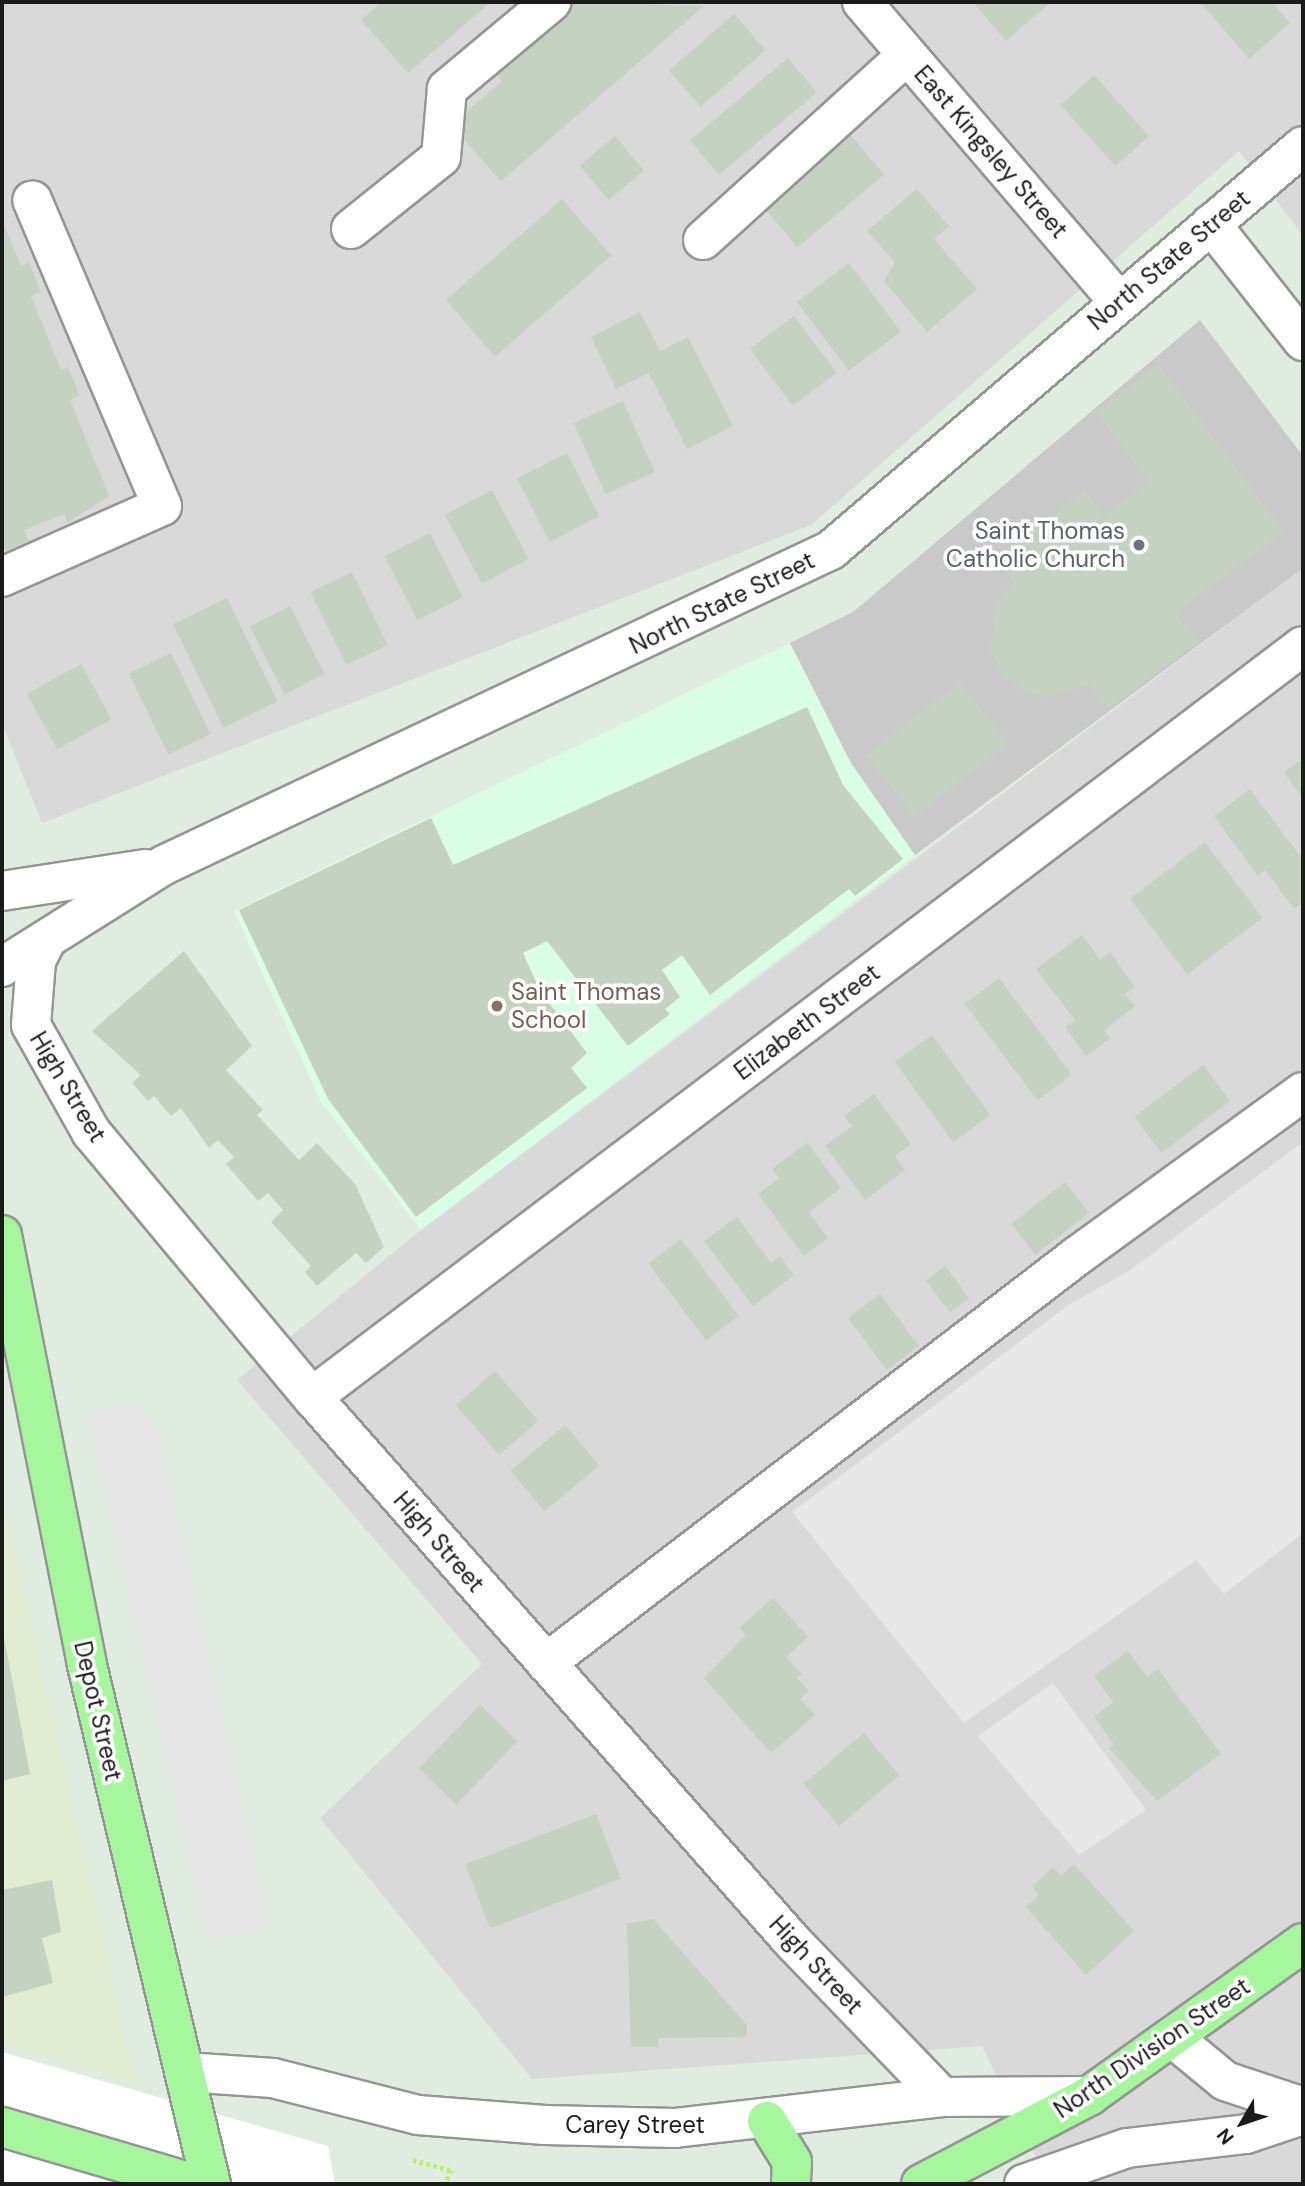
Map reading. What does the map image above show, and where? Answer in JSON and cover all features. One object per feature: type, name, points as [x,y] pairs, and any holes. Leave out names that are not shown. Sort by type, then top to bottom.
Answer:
[{"type":"main road","name":"Depot Street","points":[[2,1234],[86,1661],[211,2184]]},
{"type":"main road","name":"North Division Street","points":[[921,2184],[1089,2096],[1303,1943]]},
{"type":"main road","points":[[766,2121],[792,2162],[792,2184]]},
{"type":"main road","points":[[2,2127],[196,2184]]},
{"type":"street","points":[[351,229],[441,157],[447,89],[551,2]]},
{"type":"street","name":"East Kingsley Street","points":[[862,2],[1119,302]]},
{"type":"street","points":[[703,240],[907,55]]},
{"type":"street","name":"North State Street","points":[[164,865],[811,561],[1303,146]]},
{"type":"street","points":[[2,577],[162,506],[32,200]]},
{"type":"street","points":[[1211,224],[1303,341]]},
{"type":"street","name":"Elizabeth Street","points":[[312,1397],[1303,646]]},
{"type":"street","points":[[2,891],[164,865]]},
{"type":"street","points":[[2,967],[164,865]]},
{"type":"street","name":"High Street","points":[[47,939],[30,998],[31,1025],[47,1060],[90,1132],[312,1397],[546,1663],[792,1941],[942,2097]]},
{"type":"street","points":[[546,1663],[1066,1265],[1303,1092]]},
{"type":"street","points":[[1173,2038],[1225,2081],[1303,2107]]},
{"type":"street","name":"Carey Street","points":[[185,2072],[273,2078],[418,2115],[494,2123],[675,2128],[766,2121],[942,2097],[1089,2096]]},
{"type":"street","points":[[1024,2184],[1126,2148],[1246,2134],[1303,2115]]},
{"type":"shaded area","points":[[2,2],[1303,2],[1303,236],[1239,151],[811,525],[42,823],[2,724]]},
{"type":"shaded area","points":[[1200,320],[1303,456],[1303,568],[915,855],[851,763],[790,643],[853,612]]},
{"type":"shaded area","points":[[1303,568],[1303,2184],[1049,2184],[982,2046],[532,2079],[320,1818],[482,1664],[237,1380],[421,1230]]},
{"type":"shaded area","name":"Saint Thomas School","points":[[790,643],[851,763],[915,855],[421,1230],[321,1102],[234,911]]},
{"type":"shaded area","points":[[1303,1142],[1303,1533],[1224,1594],[1196,1560],[964,1723],[792,1512],[1070,1304],[1129,1271]]},
{"type":"shaded area","points":[[135,1403],[158,1433],[268,1921],[261,1931],[207,1938],[87,1412]]},
{"type":"shaded area","points":[[2,1495],[136,2083],[2,2042]]},
{"type":"shaded area","points":[[1053,1683],[1146,1810],[1079,1855],[978,1736]]},
{"type":"pier","points":[[2,2052],[328,2146],[335,2184],[2,2184]]},
{"type":"building","points":[[382,2],[491,2],[408,73],[361,20]]},
{"type":"building","points":[[569,2],[704,6],[501,181],[451,125],[502,81],[491,69]]},
{"type":"building","points":[[973,2],[1051,2],[1006,41]]},
{"type":"building","points":[[1200,2],[1272,2],[1290,23],[1249,59]]},
{"type":"building","points":[[734,14],[765,50],[701,107],[669,70]]},
{"type":"building","points":[[788,58],[817,92],[719,175],[690,140]]},
{"type":"building","points":[[1094,75],[1149,136],[1115,166],[1061,105]]},
{"type":"building","points":[[850,134],[884,175],[798,247],[763,207]]},
{"type":"building","points":[[615,136],[644,170],[609,200],[580,166]]},
{"type":"building","points":[[917,189],[949,226],[934,239],[977,289],[927,332],[884,281],[895,262],[867,231]]},
{"type":"building","points":[[562,199],[611,256],[495,357],[446,300]]},
{"type":"building","points":[[2,220],[21,266],[29,262],[41,292],[31,296],[61,370],[68,367],[80,396],[70,400],[109,496],[67,523],[64,514],[24,530],[29,541],[4,551]]},
{"type":"building","points":[[849,263],[901,332],[849,371],[797,302]]},
{"type":"building","points":[[640,312],[660,351],[688,337],[733,426],[687,449],[649,373],[616,389],[591,337]]},
{"type":"building","points":[[794,316],[837,373],[793,406],[750,349]]},
{"type":"building","name":"Saint Thomas Catholic Church","points":[[1159,365],[1284,532],[1175,613],[1198,642],[1108,709],[1089,684],[1046,697],[1022,689],[1002,673],[990,649],[997,603],[1014,583],[995,558],[1085,491],[1103,516],[1149,482],[1096,411]]},
{"type":"building","points":[[623,401],[655,472],[605,494],[574,423]]},
{"type":"building","points":[[567,453],[599,516],[549,542],[517,478]]},
{"type":"building","points":[[492,490],[529,559],[482,584],[445,515]]},
{"type":"building","points":[[430,533],[463,597],[417,620],[385,556]]},
{"type":"building","points":[[352,572],[388,645],[346,665],[311,592]]},
{"type":"building","points":[[227,598],[277,701],[223,728],[173,624]]},
{"type":"building","points":[[290,606],[325,674],[284,694],[250,626]]},
{"type":"building","points":[[171,653],[210,734],[168,754],[129,674]]},
{"type":"building","points":[[81,664],[112,719],[57,749],[27,694]]},
{"type":"building","points":[[960,682],[1008,743],[914,817],[866,755]]},
{"type":"building","name":"Saint Thomas School","points":[[807,707],[843,785],[903,859],[855,896],[849,889],[710,995],[682,955],[662,970],[680,997],[665,1009],[670,1014],[628,1046],[547,941],[523,953],[540,991],[587,1053],[571,1068],[587,1088],[416,1217],[328,1099],[239,910],[431,818],[453,865]]},
{"type":"building","points":[[1303,758],[1303,799],[1284,772]]},
{"type":"building","points":[[1250,789],[1303,860],[1303,902],[1294,909],[1265,870],[1258,876],[1214,816]]},
{"type":"building","points":[[1205,842],[1262,918],[1187,974],[1130,899]]},
{"type":"building","points":[[1082,935],[1100,960],[1110,952],[1135,987],[1125,994],[1135,1006],[1104,1030],[1110,1038],[1086,1056],[1065,1027],[1075,1020],[1036,969]]},
{"type":"building","points":[[184,951],[252,1046],[226,1070],[263,1110],[257,1115],[299,1160],[317,1143],[355,1184],[384,1247],[366,1263],[356,1253],[317,1286],[305,1272],[311,1266],[271,1222],[283,1210],[268,1193],[258,1201],[226,1164],[234,1157],[218,1140],[209,1148],[181,1108],[171,1116],[154,1096],[148,1101],[132,1083],[141,1075],[92,1031]]},
{"type":"building","points":[[999,978],[1072,1075],[1037,1101],[965,1004]]},
{"type":"building","points":[[932,1035],[990,1115],[953,1142],[895,1062]]},
{"type":"building","points":[[1203,1065],[1230,1101],[1161,1153],[1134,1117]]},
{"type":"building","points":[[874,1094],[911,1144],[895,1156],[905,1170],[865,1200],[825,1146],[852,1126],[844,1116]]},
{"type":"building","points":[[807,1143],[841,1188],[809,1212],[828,1238],[804,1256],[758,1194],[779,1178],[772,1169]]},
{"type":"building","points":[[1065,1182],[1089,1213],[1035,1255],[1011,1224]]},
{"type":"building","points":[[737,1217],[771,1263],[780,1256],[794,1275],[753,1306],[704,1241]]},
{"type":"building","points":[[681,1239],[739,1316],[706,1340],[648,1264]]},
{"type":"building","points":[[945,1266],[969,1298],[950,1312],[926,1280]]},
{"type":"building","points":[[880,1294],[919,1346],[887,1370],[848,1318]]},
{"type":"building","points":[[495,1371],[538,1421],[499,1455],[456,1405]]},
{"type":"building","points":[[565,1425],[599,1466],[545,1511],[511,1471]]},
{"type":"building","points":[[773,1598],[808,1637],[786,1657],[802,1674],[797,1678],[809,1691],[800,1699],[815,1715],[771,1753],[704,1678],[746,1635],[739,1628]]},
{"type":"building","points":[[2,1627],[30,1774],[2,1781]]},
{"type":"building","points":[[1128,1651],[1147,1677],[1158,1669],[1221,1754],[1157,1801],[1109,1748],[1114,1745],[1094,1717],[1113,1702],[1094,1676]]},
{"type":"building","points":[[480,1705],[517,1741],[456,1804],[419,1768]]},
{"type":"building","points":[[864,1733],[899,1775],[839,1826],[803,1784]]},
{"type":"building","points":[[596,1814],[621,1878],[490,1929],[465,1864]]},
{"type":"building","points":[[1074,1864],[1134,1931],[1086,1975],[1026,1907],[1039,1895],[1032,1886],[1053,1867],[1061,1876]]},
{"type":"building","points":[[52,1880],[61,1932],[42,1938],[53,1983],[2,1997],[2,1890]]},
{"type":"building","points":[[653,1919],[747,2025],[746,2037],[658,2038],[658,2047],[631,2047],[627,1924]]},
{"type":"place","name":"Saint Thomas Catholic Church","points":[[1139,545]]},
{"type":"place","name":"Saint Thomas School","points":[[497,1006]]}]
